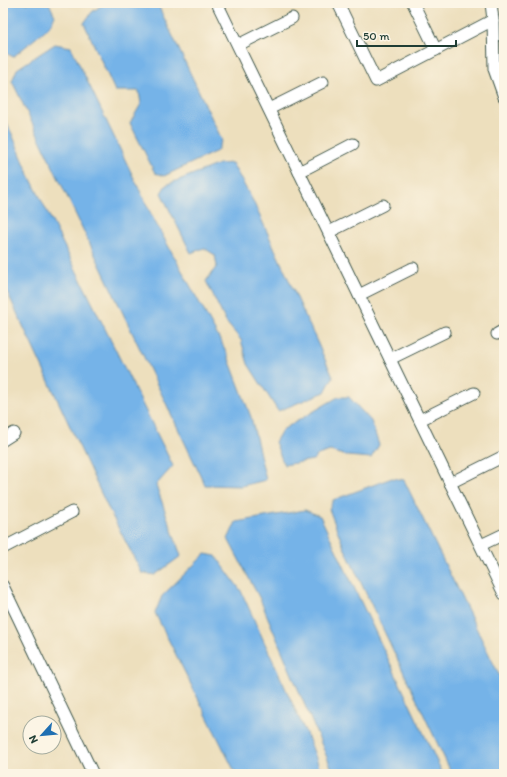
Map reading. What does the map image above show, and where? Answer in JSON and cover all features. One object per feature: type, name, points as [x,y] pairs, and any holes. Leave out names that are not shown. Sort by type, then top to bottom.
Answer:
[{"type":"street","points":[[218,3],[504,594]]},
{"type":"street","points":[[338,3],[376,81],[493,20]]},
{"type":"street","points":[[413,3],[436,50]]},
{"type":"street","points":[[491,3],[493,20],[494,69],[504,97]]},
{"type":"street","points":[[238,45],[292,18]]},
{"type":"street","points":[[269,109],[323,82]]},
{"type":"street","points":[[299,172],[353,144]]},
{"type":"street","points":[[329,232],[383,205]]},
{"type":"street","points":[[359,295],[413,268]]},
{"type":"street","points":[[390,359],[444,332]]},
{"type":"street","points":[[420,420],[474,393]]},
{"type":"street","points":[[3,440],[14,433]]},
{"type":"street","points":[[450,483],[504,456]]},
{"type":"street","points":[[3,548],[72,512]]},
{"type":"street","points":[[480,545],[504,534]]},
{"type":"street","points":[[3,586],[92,774]]},
{"type":"water","points":[[3,3],[49,3],[55,16],[49,27],[13,57],[3,51]]},
{"type":"water","points":[[105,3],[157,3],[222,140],[217,151],[164,176],[155,173],[130,123],[141,104],[139,91],[115,91],[84,23],[92,12]]},
{"type":"water","points":[[55,44],[71,47],[153,218],[226,351],[251,417],[266,480],[241,486],[205,485],[12,81],[17,69]]},
{"type":"water","points":[[3,116],[30,177],[173,466],[156,485],[181,556],[155,575],[142,573],[107,506],[3,283]]},
{"type":"water","points":[[232,163],[253,201],[333,377],[325,392],[278,411],[248,364],[241,340],[226,322],[206,281],[217,266],[215,255],[204,248],[191,253],[161,193],[166,185],[219,164]]},
{"type":"water","points":[[338,397],[349,397],[371,421],[379,445],[371,458],[347,456],[330,451],[318,455],[313,460],[284,465],[275,442],[282,430]]},
{"type":"water","points":[[392,478],[404,480],[504,685],[504,774],[452,774],[343,545],[329,509],[333,500]]},
{"type":"water","points":[[305,510],[320,516],[443,774],[334,774],[260,599],[228,539],[236,522]]},
{"type":"water","points":[[205,554],[216,556],[241,591],[310,742],[322,774],[236,774],[155,613],[162,596]]}]
